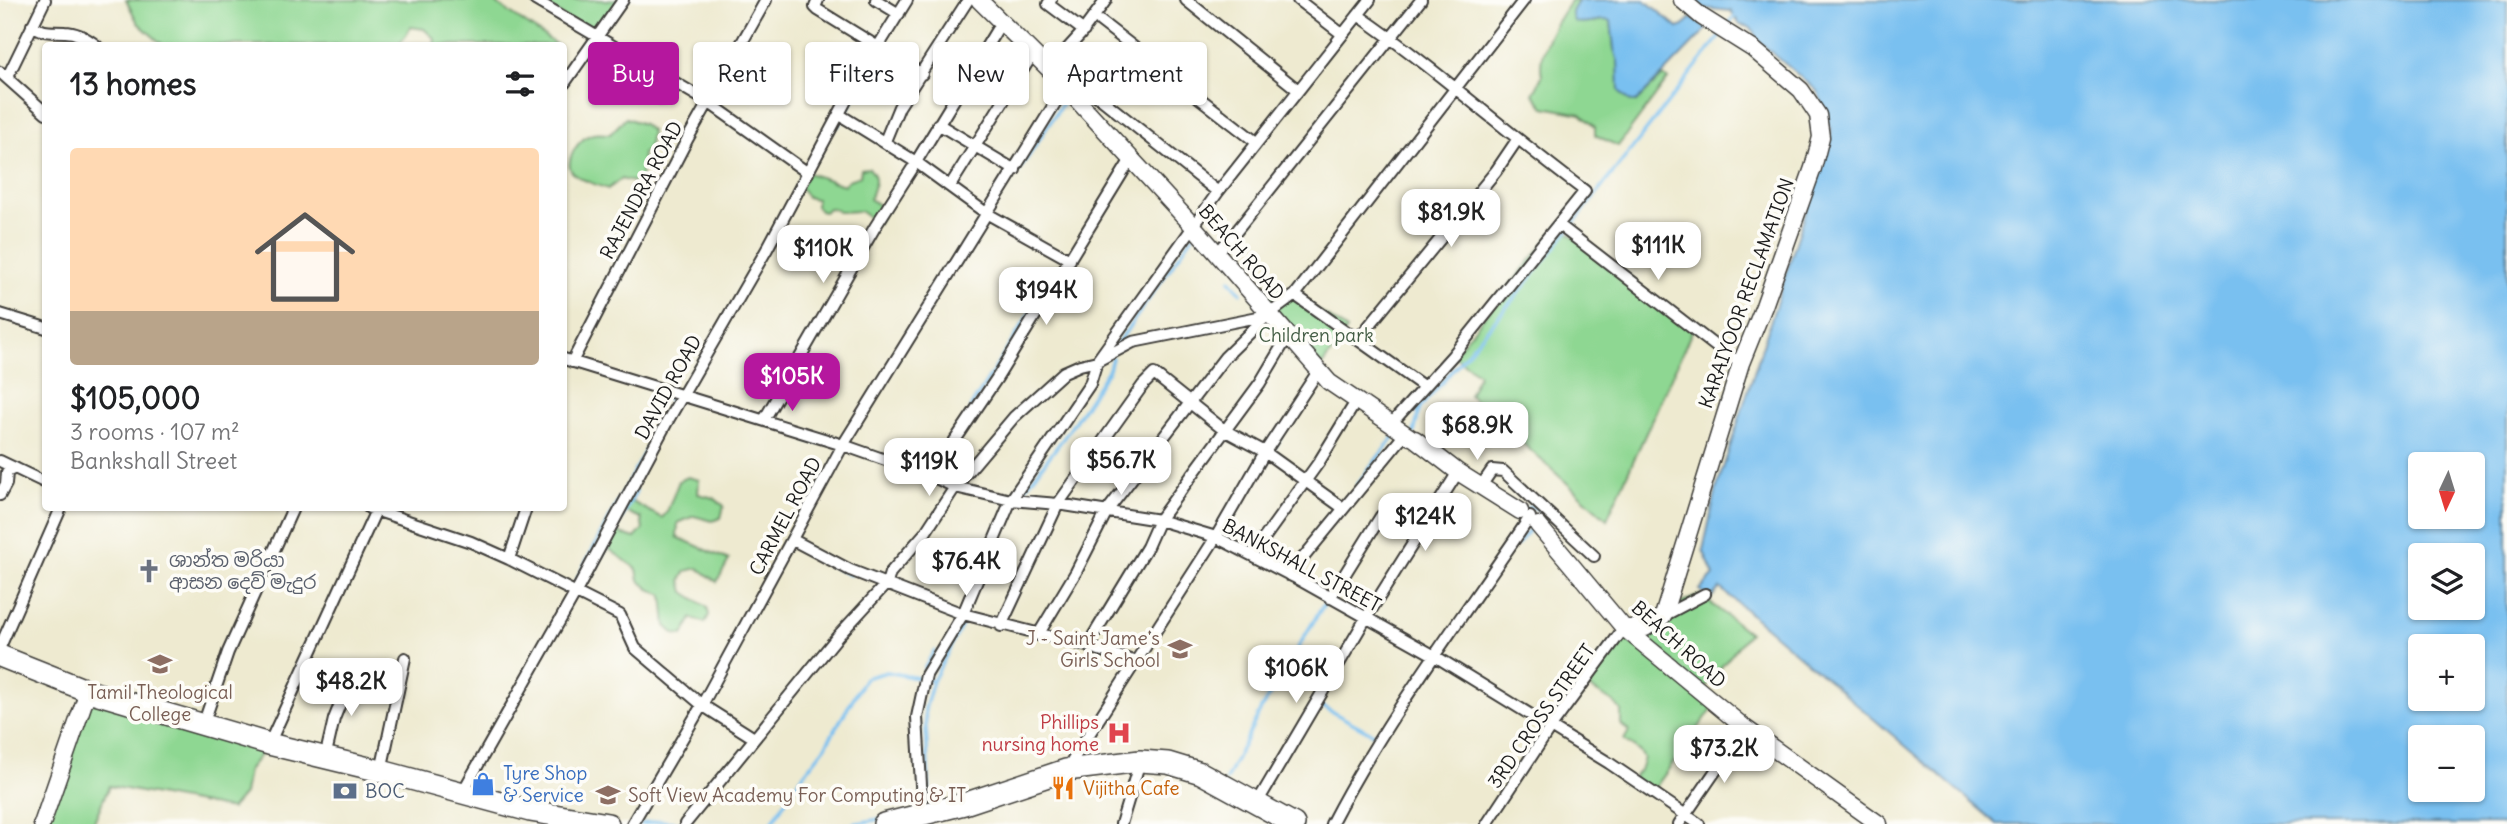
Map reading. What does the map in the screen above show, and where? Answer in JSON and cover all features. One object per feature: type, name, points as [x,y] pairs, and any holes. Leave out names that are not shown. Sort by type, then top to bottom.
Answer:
[{"type":"highway","points":[[0,656],[88,691],[269,744],[530,811],[608,824]]},
{"type":"highway","points":[[884,824],[923,818],[1066,770],[1140,761],[1168,763],[1190,769],[1294,824]]},
{"type":"main road","name":"BEACH ROAD","points":[[979,0],[1043,62]]},
{"type":"main road","name":"KARAIYOOR RECLAMATION","points":[[1663,616],[1741,363],[1813,168],[1821,137],[1821,126],[1812,103],[1786,74],[1684,2]]},
{"type":"main road","name":"BEACH ROAD","points":[[1082,105],[1329,382],[1354,405],[1405,434],[1528,517],[1624,628],[1745,728],[1875,823]]},
{"type":"main road","points":[[1624,628],[1645,628],[1663,616]]},
{"type":"main road","points":[[42,824],[88,691]]},
{"type":"street","points":[[42,109],[4,75],[45,0]]},
{"type":"street","points":[[535,0],[693,94]]},
{"type":"street","points":[[567,80],[622,0]]},
{"type":"street","name":"RAJENDRA ROAD","points":[[742,42],[766,0]]},
{"type":"street","points":[[818,0],[815,6],[818,10],[871,42]]},
{"type":"street","points":[[876,0],[899,14]]},
{"type":"street","name":"DAVID ROAD","points":[[882,42],[907,0]]},
{"type":"street","points":[[885,141],[899,107],[968,0]]},
{"type":"street","points":[[1051,0],[1048,4],[1084,31]]},
{"type":"street","name":"CARMEL ROAD","points":[[1077,42],[1106,0]]},
{"type":"street","points":[[1186,0],[1298,90]]},
{"type":"street","points":[[1298,0],[1342,34]]},
{"type":"street","points":[[923,818],[917,717],[926,675],[963,614],[1011,500],[1090,384],[1097,360],[1218,192],[1370,0]]},
{"type":"street","points":[[1216,254],[1420,0]]},
{"type":"street","points":[[1038,635],[1076,572],[1107,511],[1225,357],[1268,314],[1295,295],[1524,0]]},
{"type":"street","points":[[1289,575],[1405,434],[1423,386],[1453,355],[1585,191],[1358,15]]},
{"type":"street","points":[[764,420],[875,227],[1002,21]]},
{"type":"street","points":[[1100,21],[1256,142]]},
{"type":"street","points":[[32,25],[43,33],[66,31],[81,35],[91,42]]},
{"type":"street","points":[[950,186],[1034,52]]},
{"type":"street","name":"RAJENDRA ROAD","points":[[567,359],[707,105]]},
{"type":"street","points":[[711,105],[808,173]]},
{"type":"street","name":"DAVID ROAD","points":[[463,793],[845,105]]},
{"type":"street","name":"CARMEL ROAD","points":[[632,824],[702,705],[843,445],[1015,170],[1044,105]]},
{"type":"street","points":[[1108,105],[1218,192]]},
{"type":"street","points":[[840,115],[885,141],[914,166],[950,186],[986,213],[1070,260]]},
{"type":"street","points":[[938,124],[1015,170]]},
{"type":"street","points":[[1359,338],[1496,171],[1517,140]]},
{"type":"street","points":[[931,476],[997,378],[1131,159]]},
{"type":"street","points":[[1559,225],[1723,352],[1741,363]]},
{"type":"street","points":[[1295,295],[1423,386]]},
{"type":"street","points":[[0,314],[42,327]]},
{"type":"street","points":[[685,824],[838,636],[887,583],[890,573],[925,533],[955,487],[1024,408],[1064,372],[1097,360],[1133,342],[1268,314]]},
{"type":"street","points":[[1087,646],[1147,547],[1159,520],[1260,383],[1288,336]]},
{"type":"street","name":"BANKSHALL STREET","points":[[567,361],[843,445],[955,487],[1011,500],[1058,504],[1159,520],[1216,537],[1435,656],[1609,763],[1682,820],[1699,824]]},
{"type":"street","points":[[1001,626],[1058,504],[1143,385],[1154,374],[1224,430],[1265,452],[1343,509]]},
{"type":"street","points":[[1066,770],[1216,537],[1265,452],[1314,376]]},
{"type":"street","points":[[1252,555],[1306,481],[1354,405]]},
{"type":"street","points":[[0,461],[42,481]]},
{"type":"street","points":[[0,495],[6,484],[7,472],[15,468]]},
{"type":"street","points":[[1481,485],[1492,470],[1503,471],[1594,556]]},
{"type":"street","points":[[1258,803],[1366,618],[1458,471]]},
{"type":"street","points":[[0,647],[60,511]]},
{"type":"street","points":[[202,725],[228,652],[292,511]]},
{"type":"street","points":[[269,744],[373,511]]},
{"type":"street","points":[[383,511],[471,542],[620,615],[635,648],[702,705],[754,738]]},
{"type":"street","points":[[509,559],[525,511]]},
{"type":"street","points":[[1331,598],[1381,516]]},
{"type":"street","points":[[1331,824],[1348,791],[1528,517]]},
{"type":"street","points":[[793,540],[850,570],[963,614],[1001,626],[1087,646],[1136,662]]},
{"type":"street","points":[[1663,616],[1705,594]]},
{"type":"street","name":"3RD CROSS STREET","points":[[1487,824],[1550,728],[1624,628]]},
{"type":"street","points":[[381,771],[405,658]]},
{"type":"street","points":[[325,758],[334,719],[354,669]]},
{"type":"street","points":[[1682,820],[1745,728]]},
{"type":"street","points":[[1121,824],[1140,761]]},
{"type":"green space","points":[[126,0],[491,0],[553,42],[434,42],[435,39],[424,29],[411,27],[401,42],[160,42],[138,23]]},
{"type":"green space","points":[[535,0],[623,0],[596,36]]},
{"type":"green space","points":[[1571,0],[1579,0],[1572,12],[1595,22],[1604,19],[1611,21],[1614,49],[1636,102],[1663,76],[1668,79],[1618,146],[1595,135],[1595,127],[1581,114],[1544,107],[1533,94],[1542,76],[1545,46]]},
{"type":"green space","points":[[626,118],[643,124],[651,131],[649,146],[643,154],[641,179],[633,182],[621,179],[608,189],[576,176],[570,163],[578,144],[593,134],[610,134]]},
{"type":"green space","points":[[869,168],[875,180],[870,199],[886,210],[877,223],[860,211],[842,212],[829,208],[824,212],[820,211],[816,206],[816,199],[807,197],[800,187],[808,173],[844,185],[848,180],[860,176],[861,169]]},
{"type":"green space","points":[[1559,225],[1693,329],[1607,519],[1469,395],[1479,374],[1453,355]]},
{"type":"green space","name":"Children park","points":[[1272,284],[1295,295],[1347,330],[1319,370],[1256,292],[1262,286]]},
{"type":"green space","points":[[688,477],[699,480],[698,494],[714,498],[724,506],[721,518],[712,521],[694,516],[678,523],[677,537],[729,560],[717,582],[698,568],[686,571],[681,580],[684,592],[707,607],[709,615],[705,623],[692,618],[683,635],[675,634],[666,626],[663,595],[649,589],[639,580],[637,569],[602,544],[613,525],[622,534],[635,538],[643,529],[641,518],[621,510],[627,499],[662,518],[679,481]]},
{"type":"green space","points":[[1700,595],[1749,633],[1701,692],[1715,705],[1652,792],[1633,779],[1644,758],[1624,740],[1629,731],[1621,725],[1621,710],[1583,684],[1624,628]]},
{"type":"green space","points":[[88,691],[269,744],[248,770],[244,794],[231,809],[109,786],[93,824],[42,824]]},
{"type":"water","points":[[1579,0],[1645,0],[1678,28],[1691,18],[1707,29],[1636,102],[1631,102],[1619,91],[1618,62],[1611,21],[1575,22],[1572,14]]},
{"type":"water","points":[[1690,0],[2507,0],[2507,824],[1997,824],[1720,588],[1710,599],[1700,590],[1714,575],[1703,550],[1717,487],[1831,134],[1827,113],[1817,91],[1756,39],[1755,32],[1740,25],[1731,11],[1702,8]]},
{"type":"waterway","points":[[1728,25],[1736,15]]},
{"type":"waterway","points":[[1401,419],[1420,408],[1527,283],[1720,36]]},
{"type":"waterway","points":[[838,126],[850,105]]},
{"type":"waterway","points":[[1019,171],[1061,105]]},
{"type":"waterway","points":[[1115,347],[1193,236]]},
{"type":"waterway","points":[[1230,280],[1241,293]]},
{"type":"waterway","points":[[970,408],[1039,299]]},
{"type":"waterway","points":[[1024,490],[1068,432],[1109,369],[1112,358]]},
{"type":"waterway","points":[[575,583],[671,402],[665,395]]},
{"type":"waterway","points":[[1414,433],[1420,408]]},
{"type":"waterway","points":[[1357,484],[1398,432]]},
{"type":"waterway","points":[[1254,482],[1281,437]]},
{"type":"waterway","points":[[808,440],[819,443]]},
{"type":"waterway","points":[[592,574],[636,491]]},
{"type":"waterway","points":[[1524,512],[1530,506],[1538,509],[1541,514],[1537,521]]},
{"type":"waterway","points":[[1517,545],[1532,527]]},
{"type":"waterway","points":[[822,561],[850,575]]},
{"type":"waterway","points":[[890,579],[912,588]]},
{"type":"waterway","points":[[1226,780],[1261,709],[1327,599],[1329,600]]},
{"type":"waterway","points":[[771,824],[797,783],[825,747],[865,678],[887,672],[933,681],[964,621]]},
{"type":"waterway","points":[[924,669],[934,651]]},
{"type":"waterway","points":[[930,803],[925,709],[933,681]]},
{"type":"waterway","points":[[1319,705],[1377,736]]},
{"type":"waterway","points":[[853,824],[879,819]]},
{"type":"waterway","points":[[642,824],[660,821],[684,823]]},
{"type":"place","name":"ශාන්ත මරියා ආසන දෙව් මැදුර","points":[[149,571]]},
{"type":"place","name":"J - Saint Jame's Girls School","points":[[1180,649]]},
{"type":"place","name":"Tamil Theological College","points":[[160,664]]},
{"type":"place","name":"Phillips nursing home","points":[[1119,733]]},
{"type":"place","name":"Tyre Shop & Service","points":[[483,784]]},
{"type":"place","name":"Vijitha Cafe","points":[[1063,788]]},
{"type":"place","name":"BOC","points":[[345,791]]},
{"type":"place","name":"Soft View Academy For Computing & IT","points":[[608,795]]}]
